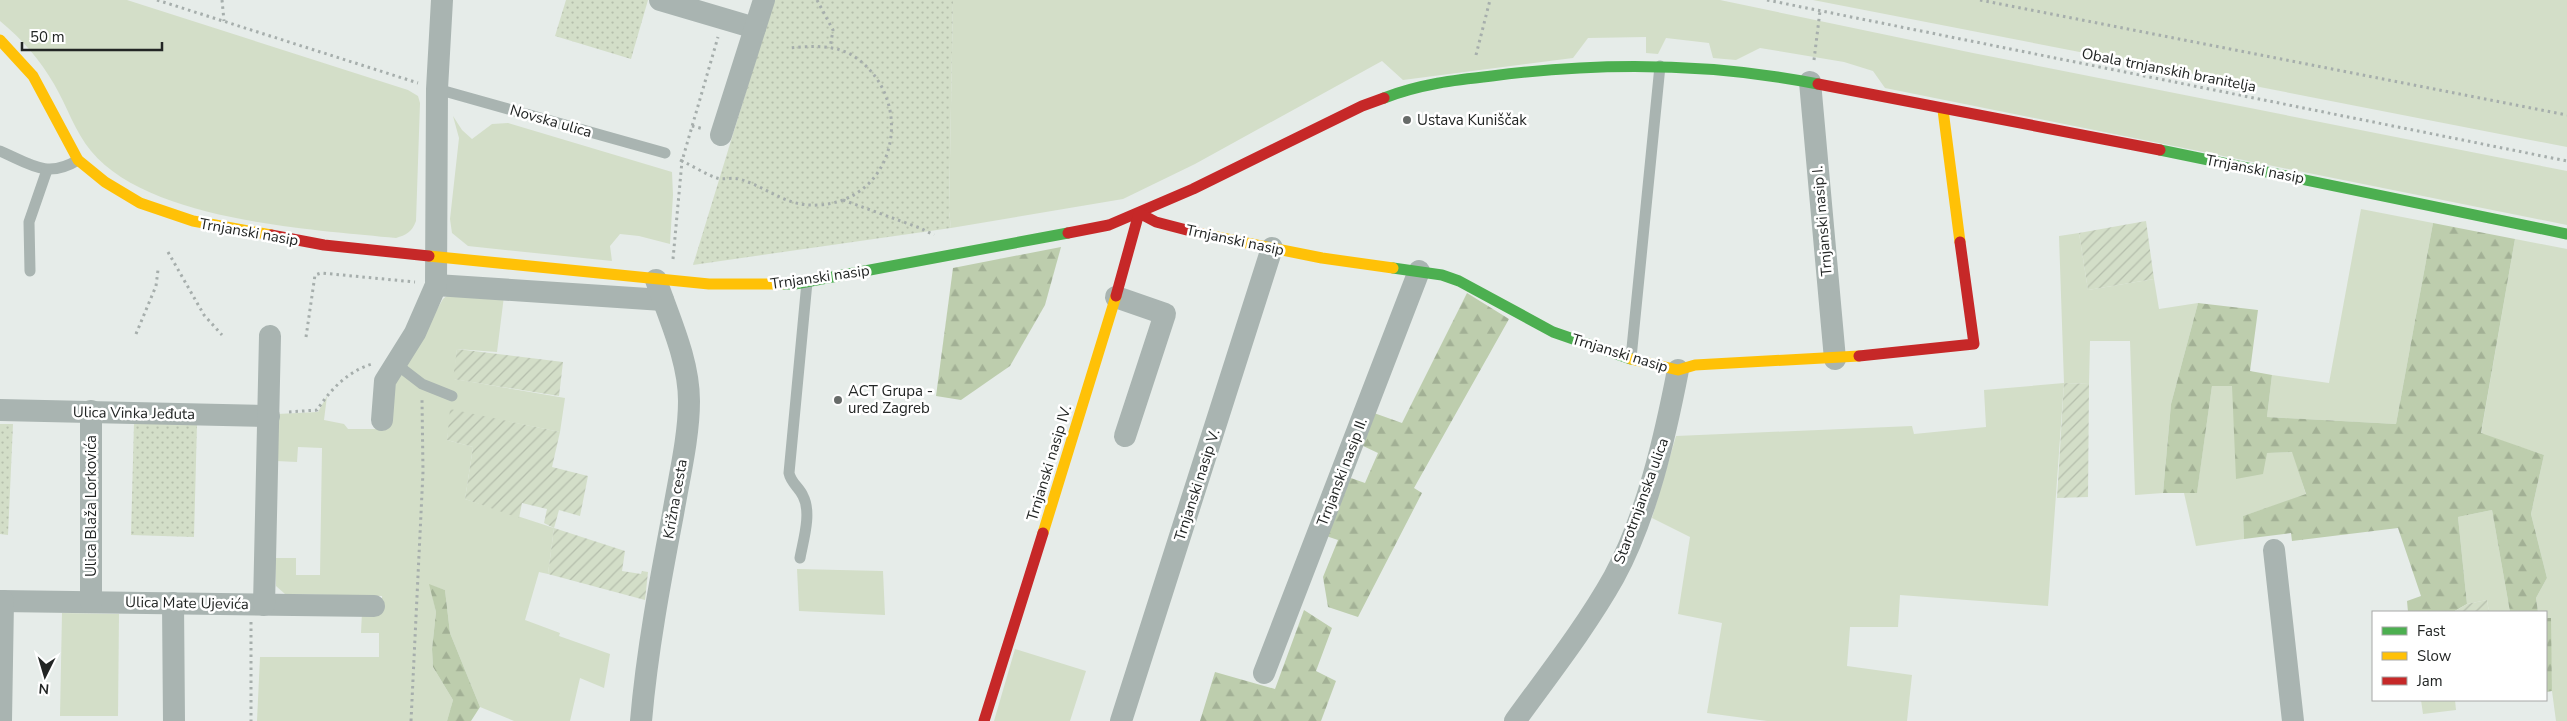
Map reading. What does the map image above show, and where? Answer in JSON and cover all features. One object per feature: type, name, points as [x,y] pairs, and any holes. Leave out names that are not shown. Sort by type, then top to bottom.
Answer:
[{"type":"street","points":[[382,420],[386,381],[415,333],[436,285],[437,257],[434,235],[437,89],[442,0]]},
{"type":"street","points":[[660,0],[755,28]]},
{"type":"street","points":[[721,135],[764,0]]},
{"type":"street","name":"Trnjanski nasip","points":[[0,40],[33,76],[78,160],[105,182],[140,203],[193,221],[324,245],[437,257],[660,290]]},
{"type":"street","name":"Trnjanski nasip","points":[[436,285],[660,290],[807,282],[1109,225],[1194,189],[1362,106],[1427,84],[1538,70],[1660,66],[1731,70],[1810,82],[1943,110],[2241,166],[2567,234]]},
{"type":"street","name":"Trnjanski nasip I.","points":[[1810,82],[1834,359]]},
{"type":"street","name":"Trnjanski nasip","points":[[1139,213],[1174,227],[1272,248],[1364,265],[1442,275],[1459,281],[1553,332],[1631,359],[1678,370],[1695,364],[1834,359],[1974,344],[1943,110]]},
{"type":"street","name":"Trnjanski nasip IV.","points":[[984,721],[1116,297],[1139,213]]},
{"type":"street","name":"Trnjanski nasip V.","points":[[1121,721],[1272,248]]},
{"type":"street","name":"Trnjanski nasip II.","points":[[1264,673],[1419,271]]},
{"type":"street","name":"Križna cesta","points":[[641,721],[646,669],[680,476],[689,401],[686,374],[660,290]]},
{"type":"street","points":[[1116,297],[1165,314],[1125,436]]},
{"type":"street","points":[[257,605],[269,416],[270,336]]},
{"type":"street","name":"Starotrnjanska ulica","points":[[1515,721],[1614,577],[1626,551],[1664,439],[1678,370]]},
{"type":"street","name":"Ulica Vinka Jeđuta","points":[[0,410],[269,416]]},
{"type":"street","name":"Ulica Blaža Lorkovića","points":[[90,602],[91,411]]},
{"type":"street","points":[[2274,550],[2292,721]]},
{"type":"street","points":[[1,601],[1,721]]},
{"type":"street","name":"Ulica Mate Ujevića","points":[[1,601],[374,606]]},
{"type":"street","points":[[173,603],[174,721]]},
{"type":"lane","points":[[1631,359],[1660,66]]},
{"type":"lane","name":"Novska ulica","points":[[437,89],[665,153]]},
{"type":"lane","points":[[0,151],[47,170],[64,168],[78,160]]},
{"type":"lane","points":[[30,271],[30,222],[47,170]]},
{"type":"lane","points":[[800,558],[806,507],[804,498],[791,481],[789,473],[807,282]]},
{"type":"lane","points":[[396,364],[422,384],[452,396]]},
{"type":"path","points":[[157,0],[437,89]]},
{"type":"path","points":[[222,0],[224,21]]},
{"type":"path","points":[[817,0],[833,30],[830,48]]},
{"type":"path","points":[[1482,31],[1490,0]]},
{"type":"path","name":"Obala trnjanskih branitelja","points":[[1767,0],[2567,161]]},
{"type":"path","points":[[1980,0],[2567,115]]},
{"type":"path","points":[[1818,37],[1820,11]]},
{"type":"path","points":[[673,260],[682,161],[718,36]]},
{"type":"path","points":[[665,153],[718,178],[739,179],[785,201],[818,206],[843,200],[858,193],[880,171],[888,155],[892,123],[889,103],[881,84],[854,56],[830,48],[788,48]]},
{"type":"path","points":[[843,200],[933,233],[937,241]]},
{"type":"path","points":[[168,252],[204,315],[222,335]]},
{"type":"path","points":[[136,334],[156,286],[158,270]]},
{"type":"path","points":[[306,337],[312,282],[315,275],[321,273],[436,285]]},
{"type":"path","points":[[269,416],[277,413],[317,410],[338,384],[364,366],[383,361],[396,364]]},
{"type":"path","points":[[411,721],[422,480],[422,384]]},
{"type":"path","points":[[251,721],[257,605]]},
{"type":"green space","points":[[0,0],[127,0],[408,90],[418,96],[420,103],[416,221],[413,228],[403,236],[396,238],[277,225],[190,207],[151,193],[117,174],[85,144],[49,75],[30,50],[0,21]]},
{"type":"green space","points":[[566,0],[648,0],[631,59],[555,36]]},
{"type":"green space","points":[[774,0],[953,0],[949,211],[951,228],[693,265]]},
{"type":"green space","points":[[953,0],[1720,0],[1973,53],[2567,171],[2567,225],[1885,88],[1873,71],[1844,62],[1760,48],[1736,60],[1713,58],[1709,43],[1666,38],[1658,54],[1646,53],[1646,37],[1588,38],[1573,58],[1403,80],[1382,61],[1195,164],[1123,199],[951,228],[949,211]]},
{"type":"green space","points":[[1813,0],[2567,0],[2567,147]]},
{"type":"green space","points":[[453,116],[462,130],[472,139],[492,124],[508,123],[672,172],[673,195],[670,244],[639,236],[620,234],[610,246],[612,261],[468,246],[452,233],[450,219],[459,138]]},
{"type":"green space","points":[[2361,209],[2433,223],[2396,424],[2267,417],[2272,375],[2329,383]]},
{"type":"green space","points":[[2146,221],[2154,279],[2088,290],[2079,233]]},
{"type":"green space","points":[[2433,223],[2515,239],[2481,433],[2544,455],[2531,514],[2547,578],[2536,598],[2538,611],[2510,611],[2492,510],[2458,517],[2467,604],[2455,611],[2408,611],[2407,601],[2421,596],[2398,528],[2292,541],[2291,533],[2244,539],[2243,516],[2306,494],[2292,452],[2267,453],[2263,474],[2236,479],[2232,386],[2212,386],[2197,493],[2163,493],[2171,404],[2198,303],[2258,310],[2250,371],[2272,375],[2267,417],[2396,424]]},
{"type":"green space","points":[[2079,233],[2088,290],[2154,279],[2159,309],[2198,303],[2171,404],[2163,493],[2135,495],[2130,341],[2090,341],[2089,384],[2064,383],[2059,236]]},
{"type":"green space","points":[[2515,239],[2567,249],[2567,721],[2556,721],[2552,691],[2550,618],[2547,618],[2547,611],[2538,611],[2536,598],[2547,578],[2531,514],[2544,455],[2481,434]]},
{"type":"green space","points":[[1061,247],[1045,305],[1010,366],[961,400],[936,396],[953,268]]},
{"type":"green space","points":[[1467,293],[1509,319],[1414,488],[1422,493],[1358,617],[1328,607],[1323,577],[1338,540],[1326,536],[1348,477],[1365,483],[1378,453],[1361,445],[1374,413],[1402,423]]},
{"type":"green space","points":[[449,294],[504,296],[497,352],[457,349],[454,379],[565,398],[560,432],[451,410],[447,440],[473,447],[465,499],[554,528],[548,574],[539,572],[525,620],[560,633],[559,636],[610,654],[604,688],[580,678],[570,721],[514,721],[480,707],[450,633],[445,590],[430,585],[436,612],[432,649],[433,667],[453,700],[447,721],[257,721],[260,657],[379,657],[379,633],[361,633],[362,612],[382,612],[382,596],[285,594],[276,586],[275,558],[296,558],[296,575],[320,575],[322,448],[298,447],[297,462],[276,461],[277,414],[318,412],[327,396],[324,420],[344,424],[348,429],[386,429],[391,388],[443,299]]},
{"type":"green space","points":[[457,349],[563,362],[559,396],[453,379]]},
{"type":"green space","points":[[2064,383],[2048,606],[1900,595],[1898,627],[1850,627],[1847,666],[1912,675],[1907,721],[1767,721],[1707,713],[1722,623],[1678,614],[1690,537],[1652,518],[1676,436],[1912,426],[1914,434],[1986,427],[1984,390]]},
{"type":"green space","points":[[2064,383],[2089,384],[2088,497],[2057,498]]},
{"type":"green space","points":[[2212,386],[2233,386],[2235,416],[2267,453],[2293,452],[2306,495],[2243,516],[2244,539],[2196,546],[2184,493],[2197,492]]},
{"type":"green space","points":[[450,409],[560,432],[552,467],[588,476],[580,516],[559,510],[554,528],[544,523],[547,509],[522,503],[519,518],[465,499],[473,447],[447,440]]},
{"type":"green space","points":[[134,422],[197,424],[194,537],[131,535]]},
{"type":"green space","points":[[0,424],[13,424],[8,535],[0,534]]},
{"type":"green space","points":[[2492,510],[2510,611],[2489,611],[2487,600],[2467,604],[2458,517]]},
{"type":"green space","points":[[554,528],[625,551],[622,571],[641,574],[642,571],[648,572],[645,600],[548,574]]},
{"type":"green space","points":[[797,569],[883,571],[885,615],[799,611]]},
{"type":"green space","points":[[429,584],[445,590],[450,633],[480,707],[471,721],[447,721],[453,700],[433,667],[432,649],[436,612]]},
{"type":"green space","points":[[2487,600],[2489,611],[2455,611],[2467,604]]},
{"type":"green space","points":[[1304,610],[1332,628],[1316,671],[1336,681],[1321,721],[1200,721],[1215,672],[1275,689]]},
{"type":"green space","points":[[62,613],[119,614],[118,716],[60,716]]},
{"type":"green space","points":[[2547,618],[2551,618],[2552,691],[2547,692]]},
{"type":"green space","points":[[1015,649],[1086,671],[1070,721],[994,721]]},
{"type":"green space","points":[[2421,701],[2455,701],[2456,710],[2423,714]]},
{"type":"traffic: fast","points":[[1384,98],[1438,83],[1573,68],[1655,67],[1696,69],[1778,77],[1818,84]]},
{"type":"traffic: fast","points":[[2160,150],[2567,234]]},
{"type":"traffic: fast","points":[[781,284],[795,284],[1068,233]]},
{"type":"traffic: fast","points":[[1393,268],[1442,275],[1459,281],[1553,332],[1631,359]]},
{"type":"traffic: slow","points":[[0,40],[33,76],[78,160],[105,182],[140,203],[193,221],[271,235]]},
{"type":"traffic: slow","points":[[1943,110],[1960,242]]},
{"type":"traffic: slow","points":[[1202,234],[1322,258],[1393,268]]},
{"type":"traffic: slow","points":[[429,256],[709,284],[781,284]]},
{"type":"traffic: slow","points":[[1043,533],[1116,296]]},
{"type":"traffic: slow","points":[[1631,359],[1678,370],[1695,365],[1859,356]]},
{"type":"traffic: jam","points":[[1818,84],[2160,150]]},
{"type":"traffic: jam","points":[[1068,233],[1109,225],[1193,189],[1362,106],[1384,98]]},
{"type":"traffic: jam","points":[[1116,296],[1139,213],[1156,222],[1202,234]]},
{"type":"traffic: jam","points":[[271,235],[324,245],[429,256]]},
{"type":"traffic: jam","points":[[1859,356],[1974,344],[1960,242]]},
{"type":"traffic: jam","points":[[984,721],[1043,533]]},
{"type":"place","name":"Ustava Kuniščak","points":[[1407,120]]},
{"type":"place","name":"ACT Grupa - ured Zagreb","points":[[838,400]]}]
